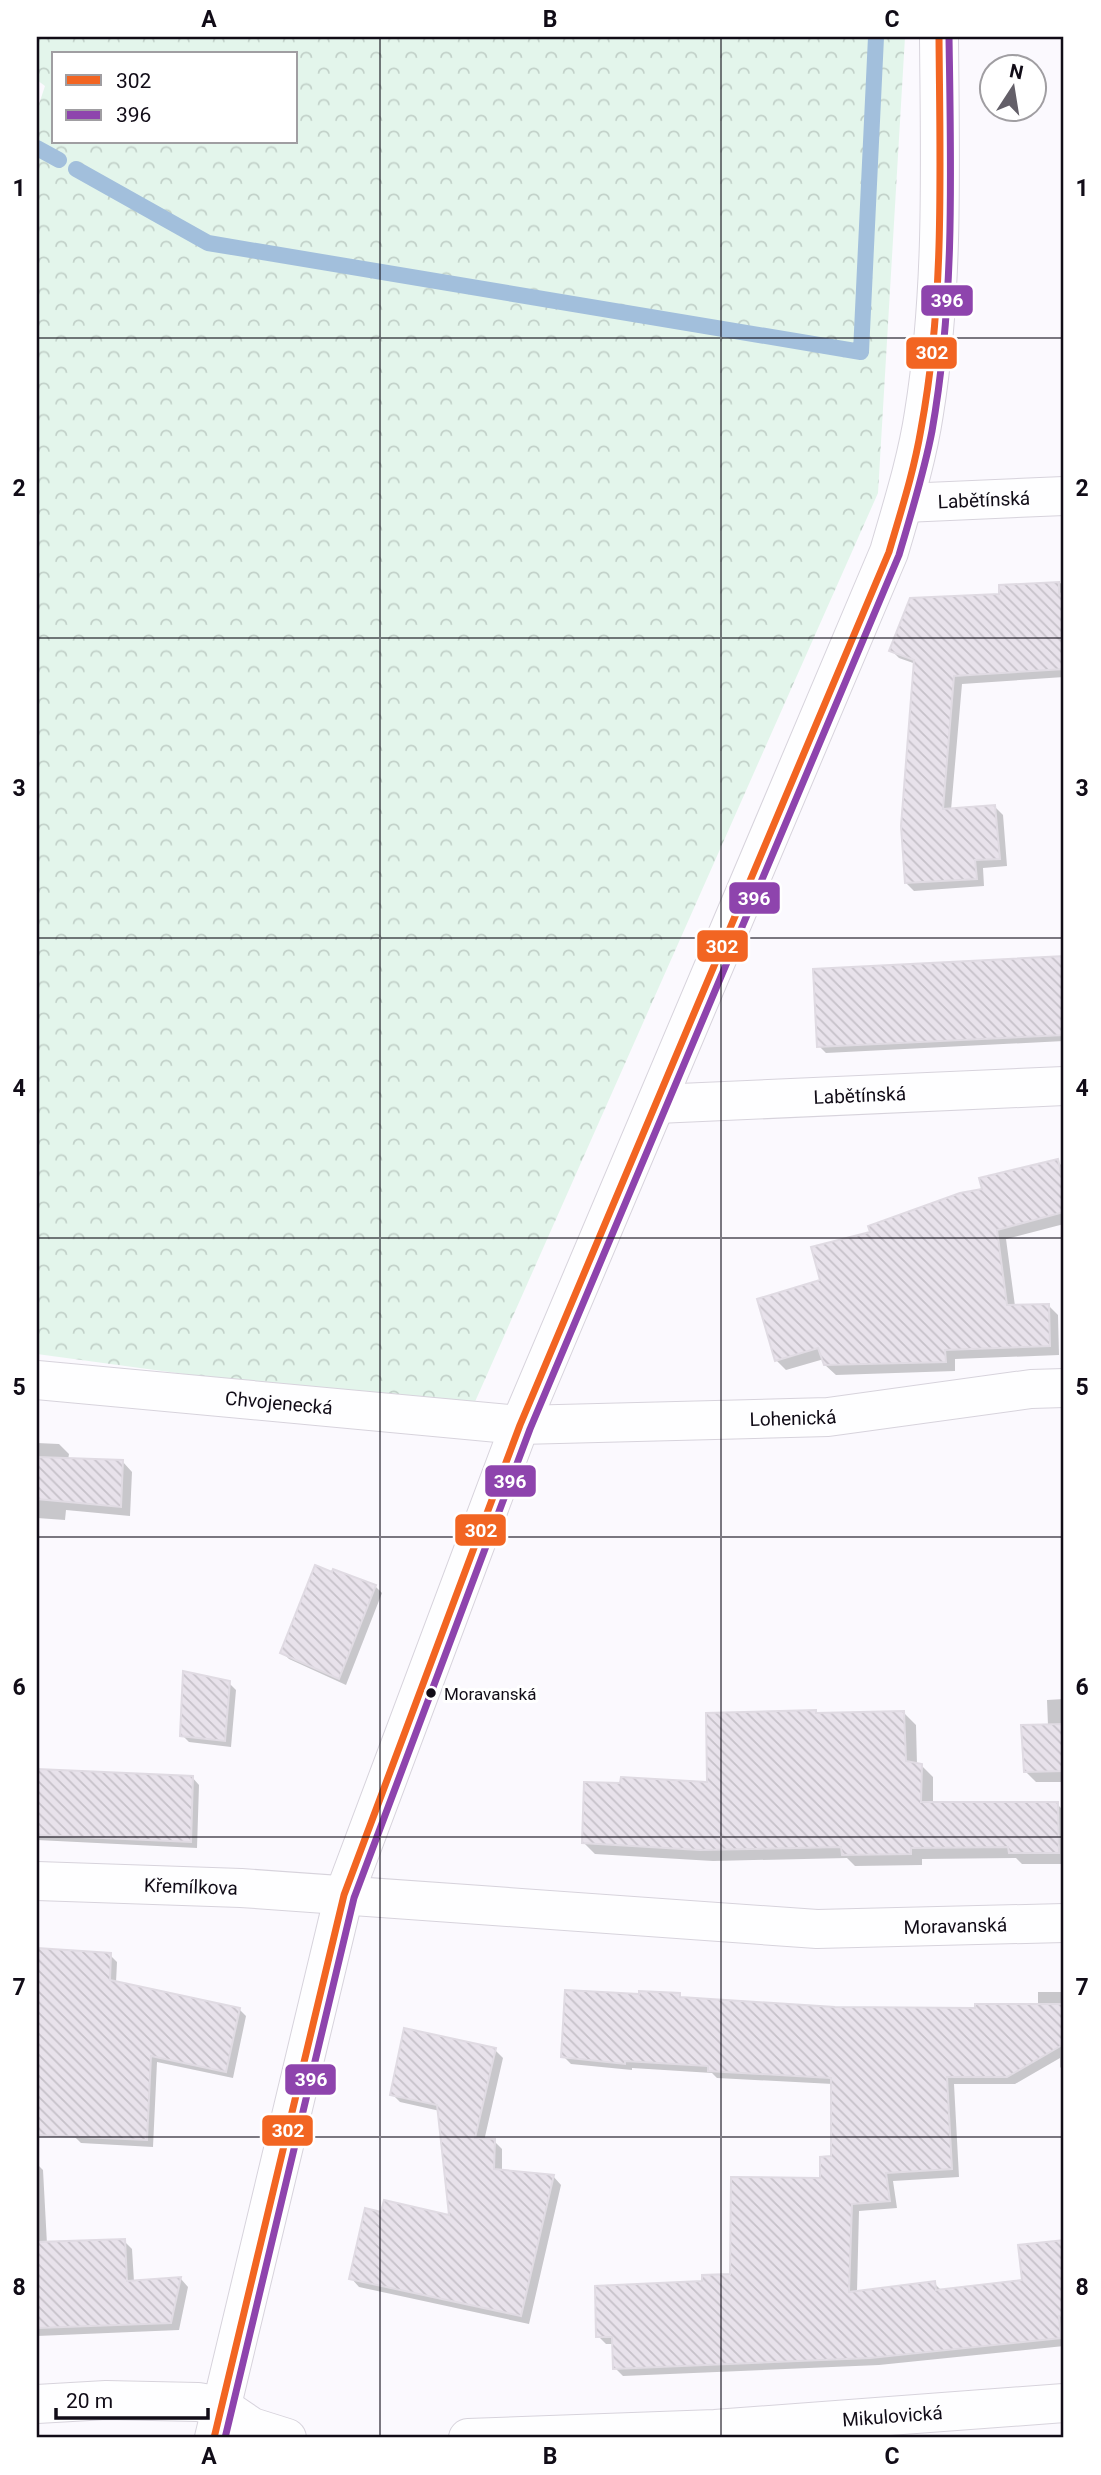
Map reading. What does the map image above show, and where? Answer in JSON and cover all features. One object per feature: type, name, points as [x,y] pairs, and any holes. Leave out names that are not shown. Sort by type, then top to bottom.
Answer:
[{"type":"street","points":[[218,2422],[344,1895],[520,1425],[889,552],[904,503],[924,416],[934,340],[940,215],[939,37]]},
{"type":"street","name":"Labětínská","points":[[904,503],[1064,496]]},
{"type":"street","name":"Labětínská","points":[[657,1104],[1064,1086]]},
{"type":"street","name":"Chvojenecká","points":[[37,1380],[520,1425]]},
{"type":"street","name":"Lohenická","points":[[520,1425],[828,1417],[1031,1389],[1064,1388]]},
{"type":"street","name":"Křemílkova","points":[[37,1881],[241,1888],[344,1895]]},
{"type":"street","name":"Moravanská","points":[[344,1895],[394,1901],[817,1930],[1064,1923]]},
{"type":"street","points":[[37,2404],[106,2400],[198,2402],[218,2422],[252,2427],[287,2438]]},
{"type":"street","name":"Mikulovická","points":[[468,2438],[716,2434],[1064,2403]]},
{"type":"green space","points":[[37,37],[905,37],[878,493],[470,1413],[37,1354],[37,110],[45,86],[37,80]]},
{"type":"building","points":[[1059,582],[1059,594],[1064,593],[1064,669],[954,676],[943,809],[995,805],[1000,859],[975,860],[977,879],[905,883],[901,826],[914,660],[889,651],[910,598],[999,594],[999,585]]},
{"type":"building","points":[[1064,956],[1064,1035],[817,1047],[813,969]]},
{"type":"building","points":[[1058,1159],[1064,1187],[1064,1212],[997,1230],[1007,1305],[1049,1304],[1050,1346],[945,1350],[946,1362],[824,1365],[818,1348],[775,1361],[757,1299],[820,1280],[811,1247],[870,1232],[868,1226],[960,1193],[982,1189],[979,1178]]},
{"type":"building","points":[[37,1457],[123,1460],[121,1507],[37,1499]]},
{"type":"building","points":[[315,1565],[376,1585],[339,1679],[280,1653]]},
{"type":"building","points":[[183,1671],[230,1681],[225,1741],[180,1736]]},
{"type":"building","points":[[816,1710],[816,1713],[904,1711],[906,1761],[922,1764],[921,1802],[1058,1802],[1059,1853],[1009,1853],[1008,1847],[911,1848],[911,1854],[842,1855],[841,1847],[700,1850],[582,1843],[584,1782],[620,1783],[621,1777],[707,1782],[706,1713]]},
{"type":"building","points":[[1064,1724],[1064,1771],[1024,1772],[1021,1725]]},
{"type":"building","points":[[37,1769],[193,1776],[191,1842],[37,1835]]},
{"type":"building","points":[[37,1948],[111,1953],[110,1980],[240,2008],[226,2072],[151,2056],[147,2140],[37,2135]]},
{"type":"building","points":[[565,1990],[680,1993],[680,1997],[835,2007],[975,2008],[975,2004],[1064,2004],[1064,2044],[1007,2077],[947,2077],[952,2169],[886,2173],[890,2201],[852,2204],[849,2292],[935,2281],[936,2290],[1022,2280],[1018,2245],[1064,2240],[1064,2315],[1059,2316],[1061,2338],[870,2358],[613,2369],[612,2337],[596,2337],[595,2286],[702,2281],[702,2275],[730,2274],[731,2177],[820,2178],[820,2157],[831,2156],[831,2078],[708,2071],[708,2066],[625,2061],[625,2064],[561,2057]]},
{"type":"building","points":[[404,2028],[496,2048],[475,2138],[495,2139],[494,2169],[554,2175],[521,2316],[349,2279],[365,2208],[381,2212],[384,2200],[449,2215],[437,2105],[390,2095]]},
{"type":"building","points":[[125,2239],[127,2281],[181,2277],[171,2323],[38,2328],[37,2242]]},
{"type":"waterway","points":[[76,169],[208,243],[861,352],[876,37]]},
{"type":"waterway","points":[[37,148],[59,160]]},
{"type":"transit line","name":"302","points":[[214,2438],[344,1895],[520,1425],[889,552],[918,445],[934,332],[939,233],[939,37]]},
{"type":"transit line","name":"396","points":[[225,2438],[354,1898],[530,1429],[899,555],[929,447],[945,333],[950,234],[949,37]]},
{"type":"place","name":"Moravanská","points":[[431,1693]]}]
